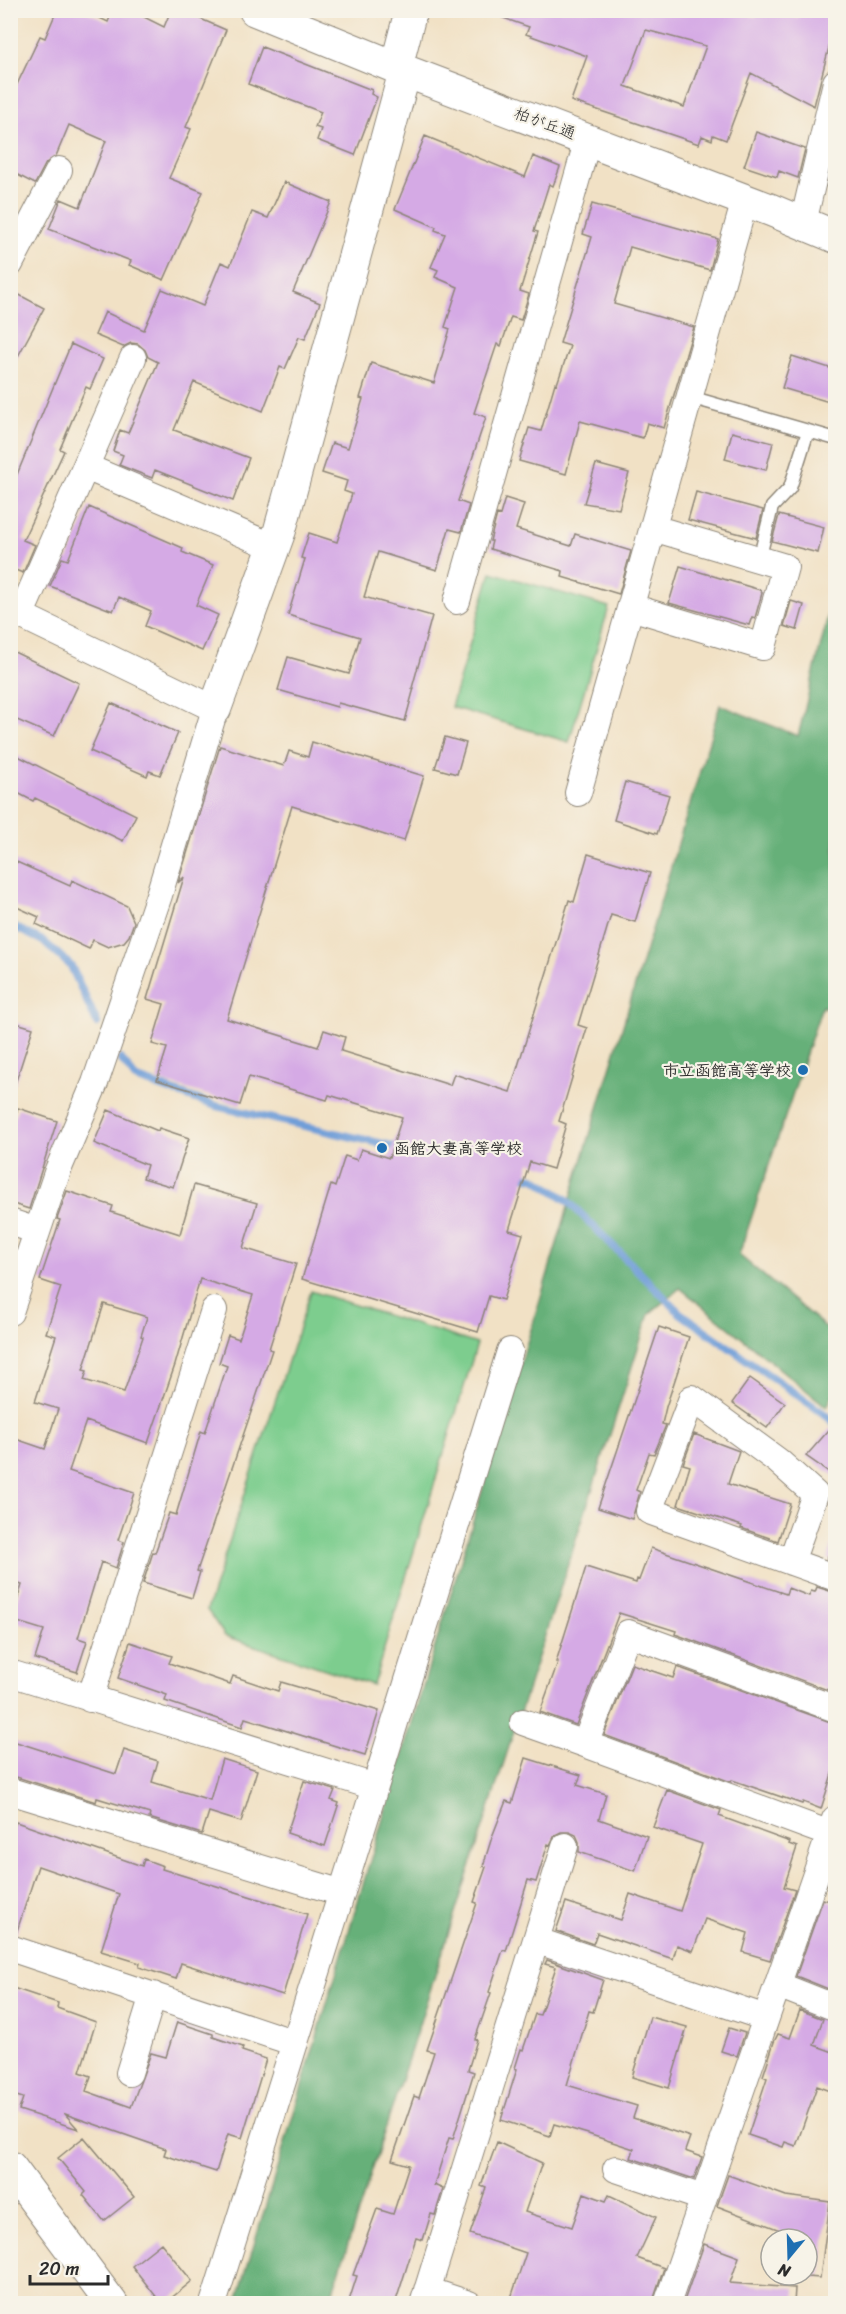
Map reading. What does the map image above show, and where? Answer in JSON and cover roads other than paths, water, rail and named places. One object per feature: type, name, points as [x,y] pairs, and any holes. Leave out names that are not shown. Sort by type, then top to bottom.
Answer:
[{"type":"street","name":"柏が丘通","points":[[255,10],[400,69],[745,200],[836,237]]},
{"type":"street","points":[[10,1312],[58,1170],[95,1083],[159,895],[215,710],[274,547],[400,69],[411,10]]},
{"type":"street","points":[[802,223],[836,82]]},
{"type":"street","points":[[457,601],[588,140]]},
{"type":"street","points":[[10,264],[59,170]]},
{"type":"street","points":[[578,793],[745,200]]},
{"type":"street","points":[[133,357],[86,466],[16,612],[215,710]]},
{"type":"street","points":[[86,466],[274,547]]},
{"type":"street","points":[[631,606],[763,647],[784,567],[653,528]]},
{"type":"street","points":[[10,1222],[38,1231]]},
{"type":"street","points":[[90,1698],[214,1310]]},
{"type":"street","points":[[213,2304],[510,1351]]},
{"type":"street","points":[[791,1562],[815,1494],[778,1461],[692,1398],[649,1511],[791,1562],[836,1578]]},
{"type":"street","points":[[585,1744],[628,1633],[836,1709]]},
{"type":"street","points":[[10,1674],[375,1787]]},
{"type":"street","points":[[523,1722],[585,1744],[831,1841],[766,2018],[667,2304]]},
{"type":"street","points":[[10,1791],[342,1893]]},
{"type":"street","points":[[469,2304],[425,2296],[538,1941],[565,1846]]},
{"type":"street","points":[[538,1941],[766,2018]]},
{"type":"street","points":[[10,1948],[296,2043]]},
{"type":"street","points":[[778,1985],[836,2008]]},
{"type":"street","points":[[129,2073],[153,1995]]},
{"type":"street","points":[[10,2167],[112,2304]]},
{"type":"street","points":[[616,2169],[703,2198]]},
{"type":"lane","points":[[690,397],[836,439]]},
{"type":"lane","points":[[759,560],[772,507],[790,488],[808,431]]},
{"type":"waterway","points":[[10,925],[43,941],[71,966],[97,1023]]},
{"type":"waterway","points":[[121,1059],[135,1078],[216,1106],[401,1148]]},
{"type":"waterway","points":[[518,1175],[534,1178],[566,1199],[680,1313],[836,1424]]},
{"type":"place","name":"市立函館高等学校","points":[[803,1070]]},
{"type":"place","name":"函館大妻高等学校","points":[[382,1148]]}]
